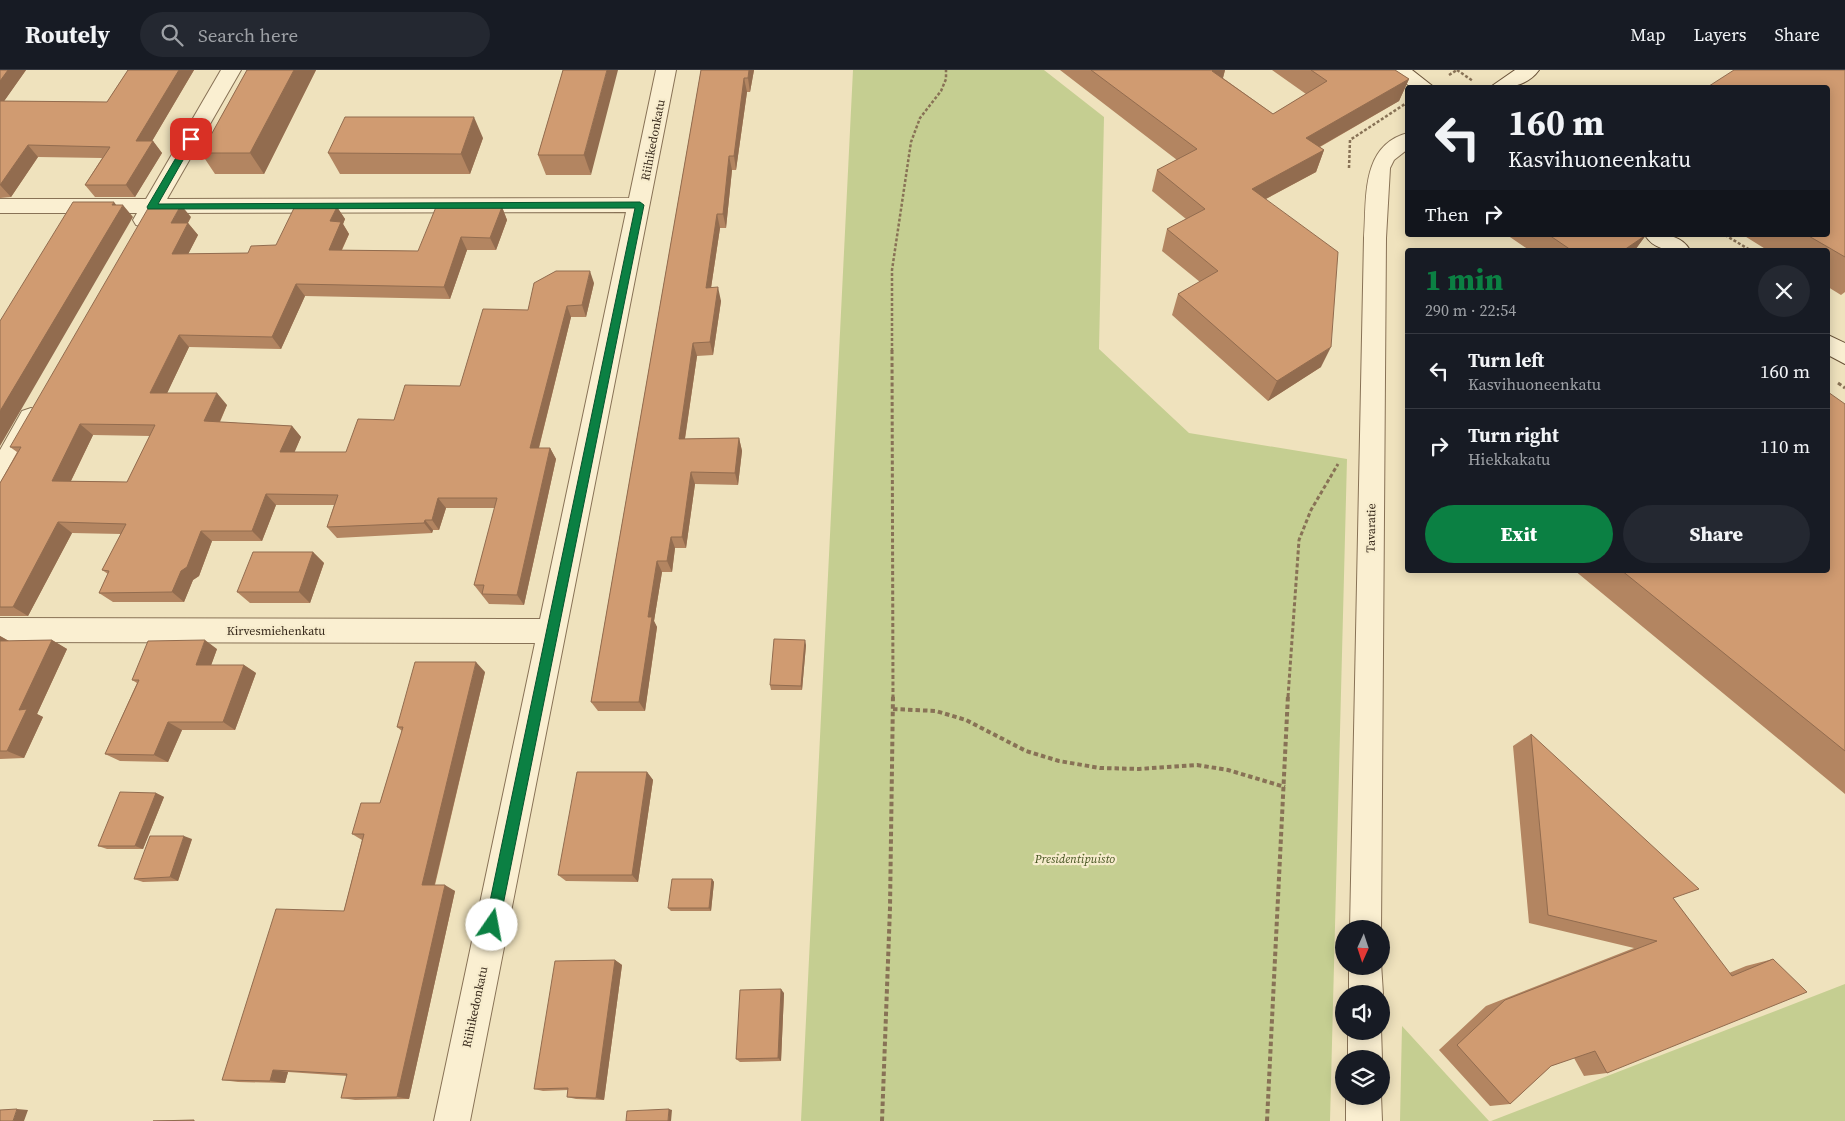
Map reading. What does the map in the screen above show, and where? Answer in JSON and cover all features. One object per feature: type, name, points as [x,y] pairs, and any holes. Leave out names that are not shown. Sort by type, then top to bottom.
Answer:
[{"type":"street","points":[[133,240],[231,70]]},
{"type":"street","name":"Riihikedonkatu","points":[[452,1121],[666,70]]},
{"type":"street","points":[[1399,70],[1422,85]]},
{"type":"street","points":[[1503,85],[1529,70]]},
{"type":"street","name":"Tavaratie","points":[[1366,920],[1375,238],[1378,179],[1385,156],[1405,141]]},
{"type":"street","points":[[0,206],[640,205]]},
{"type":"street","points":[[1659,237],[1676,248]]},
{"type":"street","points":[[1830,345],[1845,355]]},
{"type":"street","points":[[0,473],[43,398]]},
{"type":"street","name":"Kirvesmiehenkatu","points":[[0,630],[552,631]]},
{"type":"street","points":[[1364,1105],[1364,1121]]},
{"type":"path","points":[[882,1121],[890,908],[892,270],[911,142],[920,118],[941,91],[946,79],[946,70]]},
{"type":"path","points":[[1349,170],[1350,140],[1405,105]]},
{"type":"path","points":[[1728,237],[1747,248]]},
{"type":"path","points":[[1267,1121],[1289,679],[1299,540],[1311,510],[1338,463]]},
{"type":"path","points":[[892,709],[936,711],[966,720],[1026,751],[1059,761],[1100,768],[1129,769],[1197,765],[1228,770],[1285,787]]},
{"type":"green space","name":"Presidentipuisto","points":[[853,70],[1044,70],[1104,117],[1099,349],[1189,433],[1347,459],[1330,1121],[801,1121]]},
{"type":"green space","points":[[1845,984],[1845,1121],[1491,1121]]},
{"type":"green space","points":[[1402,1026],[1489,1121],[1400,1121]]},
{"type":"building","points":[[0,70],[8,70],[0,81]]},
{"type":"building","points":[[128,70],[179,70],[136,141],[153,141],[126,185],[85,185],[110,147],[28,145],[0,185],[0,101],[107,102]]},
{"type":"building","points":[[247,70],[294,70],[250,153],[201,153]]},
{"type":"building","points":[[563,70],[607,70],[584,155],[538,155]]},
{"type":"building","points":[[701,70],[749,70],[748,78],[744,78],[734,156],[729,156],[723,214],[717,214],[706,288],[718,287],[710,342],[693,343],[679,439],[739,438],[735,473],[691,472],[682,537],[671,537],[667,561],[657,561],[648,617],[652,617],[639,702],[591,702]]},
{"type":"building","points":[[1091,70],[1213,70],[1273,114],[1327,81],[1311,70],[1395,70],[1409,79],[1306,138],[1324,150],[1252,189],[1338,252],[1331,347],[1277,381],[1178,294],[1218,271],[1167,229],[1205,209],[1157,170],[1197,149]]},
{"type":"building","points":[[1734,70],[1845,70],[1845,257],[1810,237],[1830,237],[1830,85],[1711,85]]},
{"type":"building","points":[[345,117],[474,117],[461,154],[328,153]]},
{"type":"building","points":[[73,202],[114,202],[112,205],[123,205],[0,411],[0,321]]},
{"type":"building","points":[[150,205],[181,205],[171,223],[188,223],[172,254],[248,253],[251,246],[276,245],[295,206],[337,207],[330,221],[341,222],[329,250],[418,251],[436,207],[502,207],[490,238],[461,237],[444,287],[296,284],[272,337],[179,335],[150,393],[217,393],[204,421],[292,426],[280,452],[346,452],[358,419],[394,420],[405,385],[460,386],[483,309],[528,310],[534,283],[556,271],[590,271],[582,305],[567,306],[530,448],[550,448],[517,595],[482,594],[484,585],[474,585],[497,498],[438,498],[432,520],[425,520],[424,523],[327,527],[338,495],[266,494],[252,531],[201,531],[187,567],[181,571],[172,592],[99,593],[109,571],[102,570],[126,524],[58,522],[13,607],[0,607],[0,483],[21,447],[10,447]],"holes":[[[80,424],[155,425],[127,482],[52,481]]]},
{"type":"building","points":[[1552,237],[1643,237],[1627,248],[1568,248]]},
{"type":"building","points":[[1830,393],[1845,404],[1845,751],[1625,573],[1830,573]]},
{"type":"building","points":[[253,552],[313,552],[299,592],[237,592]]},
{"type":"building","points":[[774,639],[805,640],[801,686],[770,685]]},
{"type":"building","points":[[52,640],[19,710],[27,709],[7,751],[0,751],[0,641]]},
{"type":"building","points":[[205,640],[196,665],[244,665],[223,722],[168,722],[154,755],[105,754],[139,680],[132,680],[148,641]]},
{"type":"building","points":[[415,662],[476,662],[422,885],[445,885],[397,1097],[341,1098],[347,1074],[273,1070],[270,1081],[222,1080],[276,909],[344,911],[364,834],[352,834],[361,803],[380,803],[403,727],[397,727]]},
{"type":"building","points":[[1531,734],[1699,889],[1673,898],[1732,976],[1773,959],[1807,992],[1607,1073],[1595,1051],[1551,1066],[1510,1104],[1457,1045],[1505,1000],[1657,941],[1548,915]]},
{"type":"building","points":[[577,772],[647,772],[632,875],[558,875]]},
{"type":"building","points":[[120,792],[156,793],[135,846],[98,846]]},
{"type":"building","points":[[150,836],[184,836],[170,877],[134,879]]},
{"type":"building","points":[[672,879],[712,879],[709,908],[668,908]]},
{"type":"building","points":[[615,960],[596,1098],[567,1097],[568,1088],[534,1089],[555,961]]},
{"type":"building","points":[[781,989],[778,1058],[736,1059],[740,990]]},
{"type":"building","points":[[17,1109],[13,1121],[0,1121],[0,1110]]},
{"type":"building","points":[[669,1109],[668,1121],[626,1121],[627,1111]]},
{"type":"building","points":[[194,1120],[194,1121],[154,1121]]},
{"type":"route","points":[[191,139],[152,207],[640,205],[492,925]]}]
